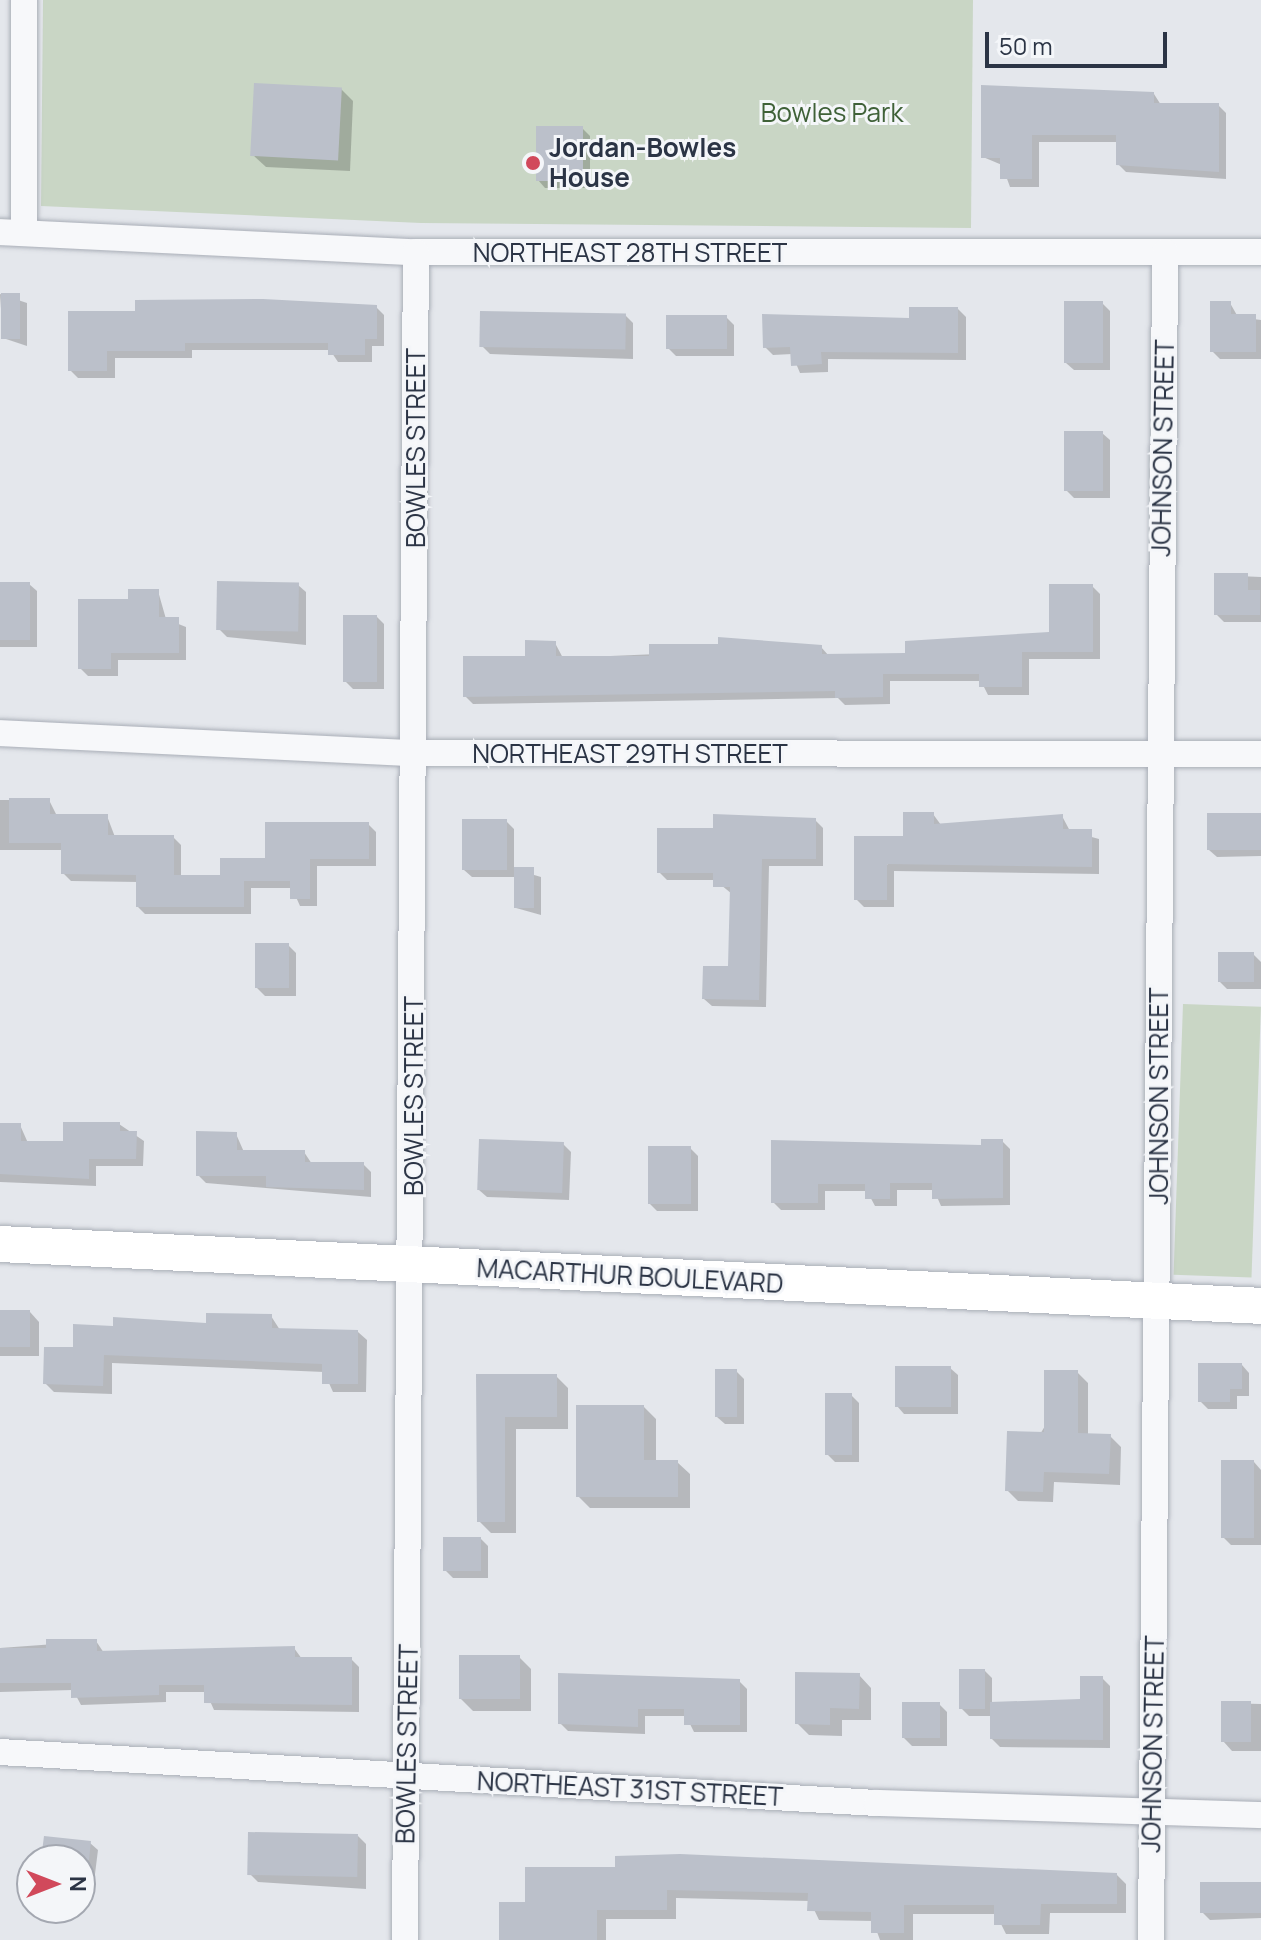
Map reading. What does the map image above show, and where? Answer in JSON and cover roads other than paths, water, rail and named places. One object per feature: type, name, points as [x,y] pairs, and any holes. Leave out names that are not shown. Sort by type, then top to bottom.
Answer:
[{"type":"main road","name":"MACARTHUR BOULEVARD","points":[[0,1244],[1158,1304],[1261,1306]]},
{"type":"street","points":[[12,233],[24,0]]},
{"type":"street","name":"NORTHEAST 28TH STREET","points":[[12,233],[416,252],[1261,252]]},
{"type":"street","name":"BOWLES STREET","points":[[405,1940],[414,1265],[416,252]]},
{"type":"street","name":"JOHNSON STREET","points":[[1151,1940],[1165,252]]},
{"type":"street","name":"NORTHEAST 29TH STREET","points":[[0,733],[416,753],[1261,754]]},
{"type":"street","name":"NORTHEAST 31ST STREET","points":[[0,1752],[1152,1815],[1261,1815]]},
{"type":"place","name":"Jordan-Bowles House","points":[[533,163]]},
{"type":"park label","name":"Bowles Park","points":[[832,113]]}]
